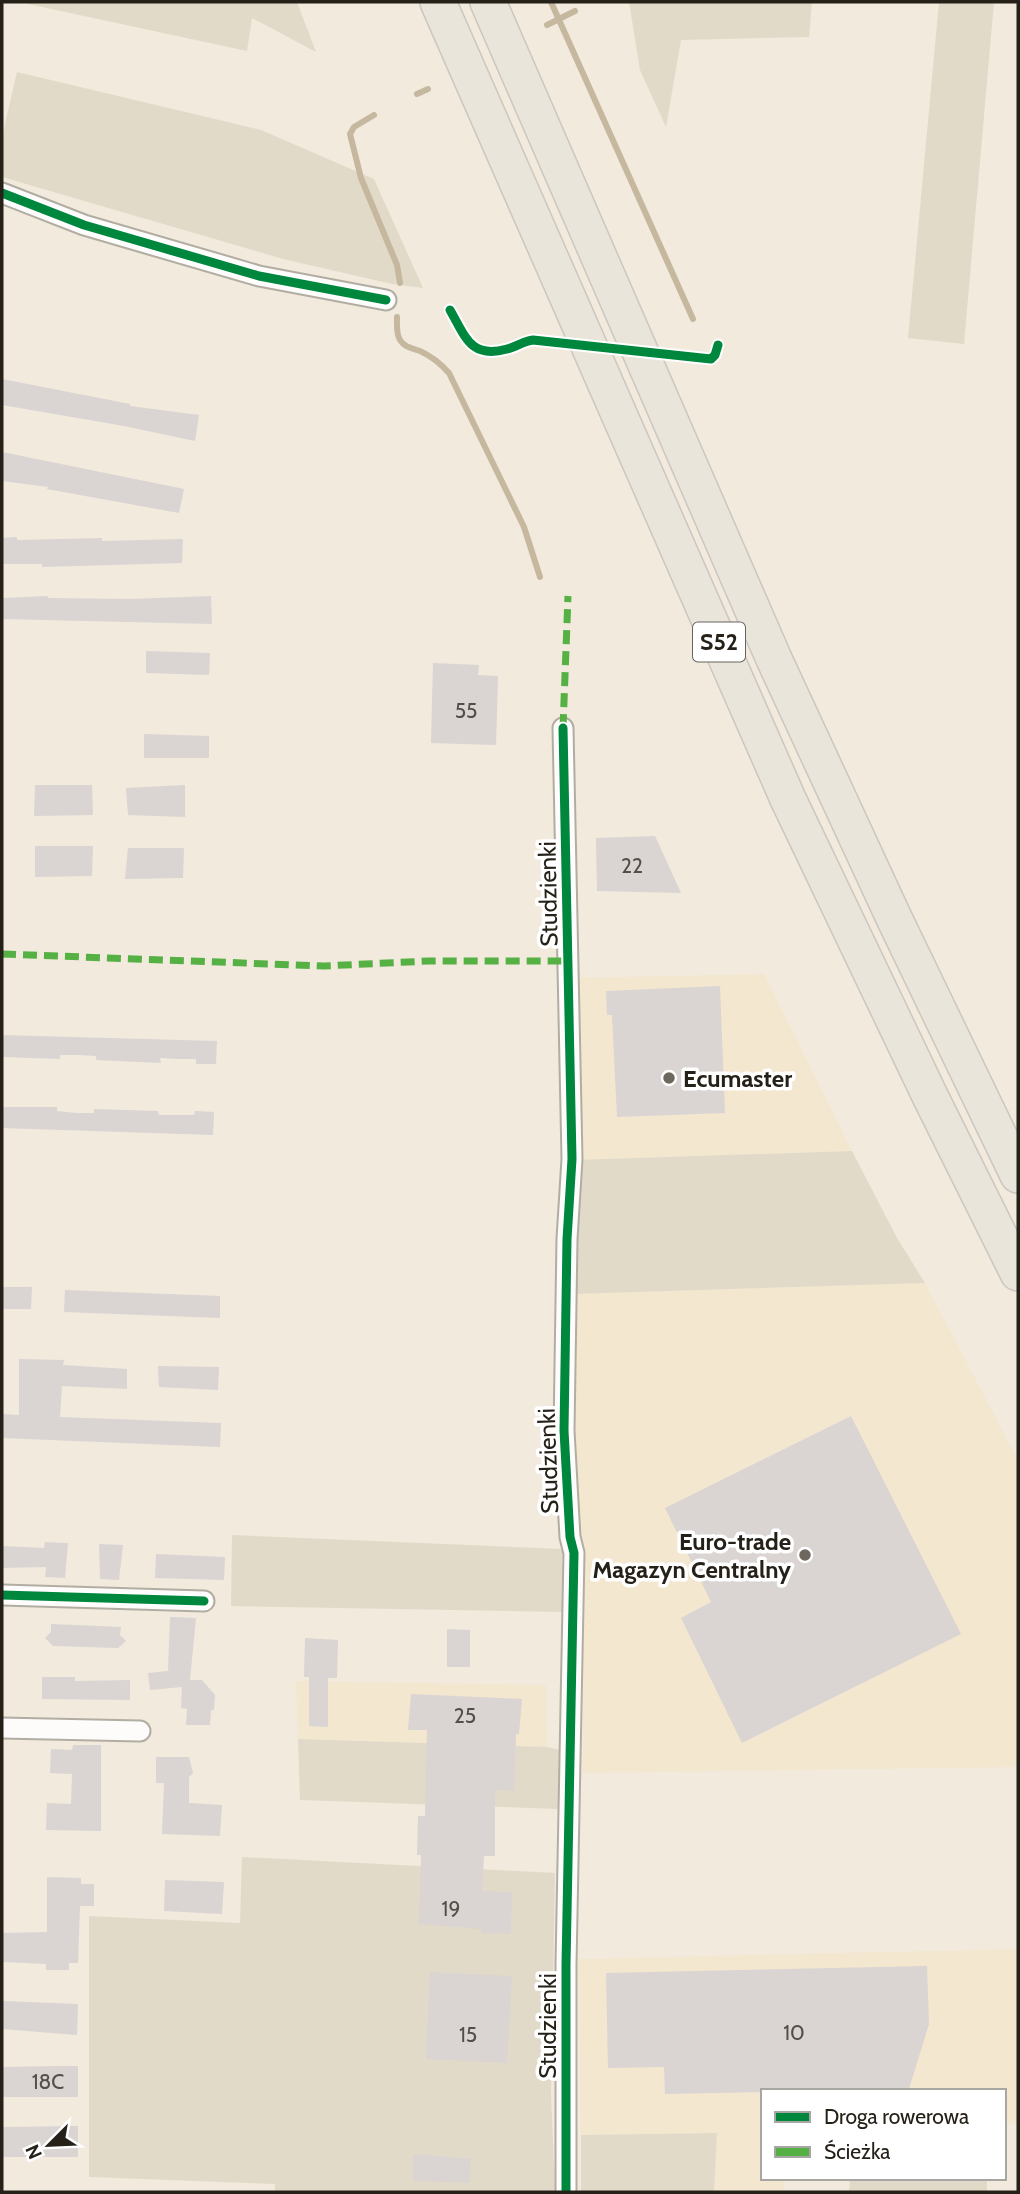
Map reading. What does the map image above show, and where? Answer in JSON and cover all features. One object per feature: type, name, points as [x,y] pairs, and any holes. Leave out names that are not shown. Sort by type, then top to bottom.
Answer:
[{"type":"highway","name":"S52","points":[[438,2],[788,799],[1018,1273]]},
{"type":"highway","name":"S52","points":[[488,2],[775,659],[894,918],[1018,1175]]},
{"type":"street","points":[[2,193],[85,225],[259,276],[386,300]]},
{"type":"street","name":"Studzienki","points":[[563,728],[572,1159],[567,1240],[564,1431],[570,1537],[574,1553],[566,1965],[566,2192]]},
{"type":"street","points":[[2,1595],[204,1601]]},
{"type":"street","points":[[2,1728],[140,1731]]},
{"type":"shaded area","points":[[297,2],[316,52],[252,18],[247,51],[28,4]]},
{"type":"shaded area","points":[[629,2],[812,2],[809,37],[681,40],[666,127],[640,70]]},
{"type":"shaded area","points":[[939,2],[994,2],[964,344],[908,338]]},
{"type":"shaded area","points":[[17,72],[261,130],[374,179],[423,288],[392,284],[283,259],[2,177],[2,137]]},
{"type":"shaded area","points":[[764,974],[852,1151],[576,1160],[574,978]]},
{"type":"shaded area","points":[[852,1151],[897,1238],[925,1283],[572,1294],[576,1160]]},
{"type":"shaded area","points":[[925,1283],[1018,1460],[1018,1767],[583,1773],[584,1565],[576,1520],[569,1432],[572,1294]]},
{"type":"shaded area","points":[[232,1535],[562,1549],[565,1612],[231,1606]]},
{"type":"shaded area","points":[[296,1681],[546,1685],[547,1747],[298,1739]]},
{"type":"shaded area","points":[[298,1739],[547,1747],[560,1750],[558,1809],[300,1800]]},
{"type":"shaded area","points":[[242,1857],[555,1873],[551,2093],[555,2192],[275,2192],[275,2184],[89,2177],[89,1916],[240,1923]]},
{"type":"shaded area","points":[[1018,1949],[1018,2123],[1006,2124],[1006,2089],[761,2089],[761,2180],[784,2180],[784,2192],[714,2192],[717,2133],[581,2135],[578,1959]]},
{"type":"shaded area","points":[[717,2133],[714,2192],[581,2192],[581,2135]]},
{"type":"shaded area","points":[[850,2180],[987,2180],[987,2192],[849,2192]]},
{"type":"building","points":[[2,379],[130,406],[199,415],[195,441],[2,405]]},
{"type":"building","points":[[2,452],[184,489],[179,513],[47,489],[48,487],[2,481]]},
{"type":"building","points":[[17,537],[17,540],[183,539],[182,563],[42,567],[42,564],[2,564],[2,538]]},
{"type":"building","points":[[48,596],[130,599],[211,596],[212,624],[2,619],[2,598]]},
{"type":"building","points":[[146,651],[210,653],[209,675],[146,673]]},
{"type":"building","points":[[433,663],[479,665],[478,675],[498,676],[496,745],[431,743]]},
{"type":"building","points":[[144,734],[209,736],[209,758],[144,758]]},
{"type":"building","points":[[35,785],[92,785],[93,815],[34,816]]},
{"type":"building","points":[[185,785],[185,817],[128,815],[126,788]]},
{"type":"building","points":[[655,836],[681,893],[597,891],[596,838]]},
{"type":"building","points":[[35,846],[93,846],[92,876],[35,877]]},
{"type":"building","points":[[128,848],[184,848],[183,878],[125,879]]},
{"type":"building","points":[[720,986],[725,1113],[617,1117],[612,1015],[607,1015],[606,991]]},
{"type":"building","points":[[2,1035],[217,1041],[216,1064],[196,1064],[196,1059],[160,1058],[161,1063],[96,1060],[96,1056],[79,1055],[60,1055],[60,1059],[2,1057]]},
{"type":"building","points":[[2,1107],[57,1107],[57,1111],[76,1113],[94,1113],[94,1109],[158,1111],[159,1115],[214,1112],[213,1135],[2,1128]]},
{"type":"building","points":[[2,1287],[32,1287],[31,1309],[2,1309]]},
{"type":"building","points":[[65,1290],[220,1296],[220,1318],[64,1312]]},
{"type":"building","points":[[19,1359],[64,1360],[63,1365],[127,1369],[127,1389],[62,1386],[60,1417],[221,1423],[220,1447],[2,1438],[2,1414],[19,1415]]},
{"type":"building","points":[[158,1366],[219,1367],[218,1390],[159,1387]]},
{"type":"building","name":"Euro-trade Magazyn Centralny","points":[[851,1416],[961,1634],[742,1743],[681,1618],[711,1602],[665,1508]]},
{"type":"building","points":[[45,1542],[68,1543],[65,1578],[45,1577],[46,1567],[2,1568],[2,1546],[44,1548]]},
{"type":"building","points":[[99,1544],[123,1545],[119,1580],[100,1579]]},
{"type":"building","points":[[156,1554],[225,1557],[224,1580],[155,1578]]},
{"type":"building","points":[[170,1617],[196,1618],[190,1680],[202,1680],[215,1695],[210,1725],[186,1725],[187,1709],[181,1708],[182,1687],[150,1690],[148,1673],[168,1671]]},
{"type":"building","points":[[51,1624],[121,1627],[120,1635],[126,1641],[118,1648],[53,1646],[45,1638],[51,1632]]},
{"type":"building","points":[[447,1629],[470,1630],[470,1667],[447,1667]]},
{"type":"building","points":[[305,1638],[338,1640],[337,1678],[328,1678],[328,1727],[309,1726],[309,1677],[304,1677]]},
{"type":"building","points":[[42,1677],[75,1677],[75,1681],[130,1680],[130,1700],[42,1699]]},
{"type":"building","points":[[411,1694],[522,1699],[519,1734],[516,1734],[514,1791],[495,1790],[495,1856],[484,1856],[482,1891],[512,1892],[511,1934],[481,1933],[481,1929],[419,1924],[421,1855],[417,1855],[418,1816],[425,1816],[427,1730],[408,1730]]},
{"type":"building","points":[[73,1745],[101,1745],[101,1831],[46,1830],[47,1803],[71,1804],[72,1774],[50,1773],[51,1749],[72,1750]]},
{"type":"building","points":[[156,1757],[189,1757],[193,1773],[189,1777],[189,1803],[222,1805],[220,1836],[162,1834],[164,1783],[156,1783]]},
{"type":"building","points":[[47,1877],[81,1878],[81,1884],[94,1884],[94,1906],[80,1906],[78,1963],[69,1963],[69,1970],[46,1970],[46,1964],[2,1962],[2,1933],[47,1932]]},
{"type":"building","points":[[165,1880],[224,1882],[222,1914],[164,1911]]},
{"type":"building","points":[[927,1966],[929,2024],[909,2089],[761,2089],[761,2092],[665,2094],[664,2067],[608,2068],[606,1973]]},
{"type":"building","points":[[430,1972],[512,1976],[507,2063],[426,2059]]},
{"type":"building","points":[[2,2001],[78,2004],[77,2035],[2,2029]]},
{"type":"building","points":[[78,2066],[78,2097],[2,2097],[2,2067]]},
{"type":"building","points":[[78,2126],[78,2157],[2,2157],[2,2127]]},
{"type":"building","points":[[413,2154],[471,2159],[469,2183],[413,2181]]},
{"type":"waterway","points":[[551,2],[693,319]]},
{"type":"waterway","points":[[547,25],[575,11]]},
{"type":"waterway","points":[[417,94],[428,89]]},
{"type":"waterway","points":[[374,115],[354,127],[350,134],[361,178],[397,265],[400,283]]},
{"type":"waterway","points":[[397,317],[398,335],[402,343],[428,355],[449,373],[524,527],[540,577]]},
{"type":"marked path","points":[[563,728],[568,596]]},
{"type":"marked path","points":[[2,954],[324,966],[428,961],[569,961]]},
{"type":"cycle path","points":[[2,193],[84,225],[259,276],[386,300]]},
{"type":"cycle path","points":[[450,310],[471,344],[485,351],[507,349],[533,340],[711,359],[718,345]]},
{"type":"cycle path","points":[[563,728],[572,1159],[567,1239],[564,1431],[570,1537],[574,1553],[566,1965],[566,2192]]},
{"type":"cycle path","points":[[2,1595],[204,1601]]},
{"type":"place","name":"Ecumaster","points":[[669,1078]]},
{"type":"place","name":"Euro-trade Magazyn Centralny","points":[[805,1555]]}]
